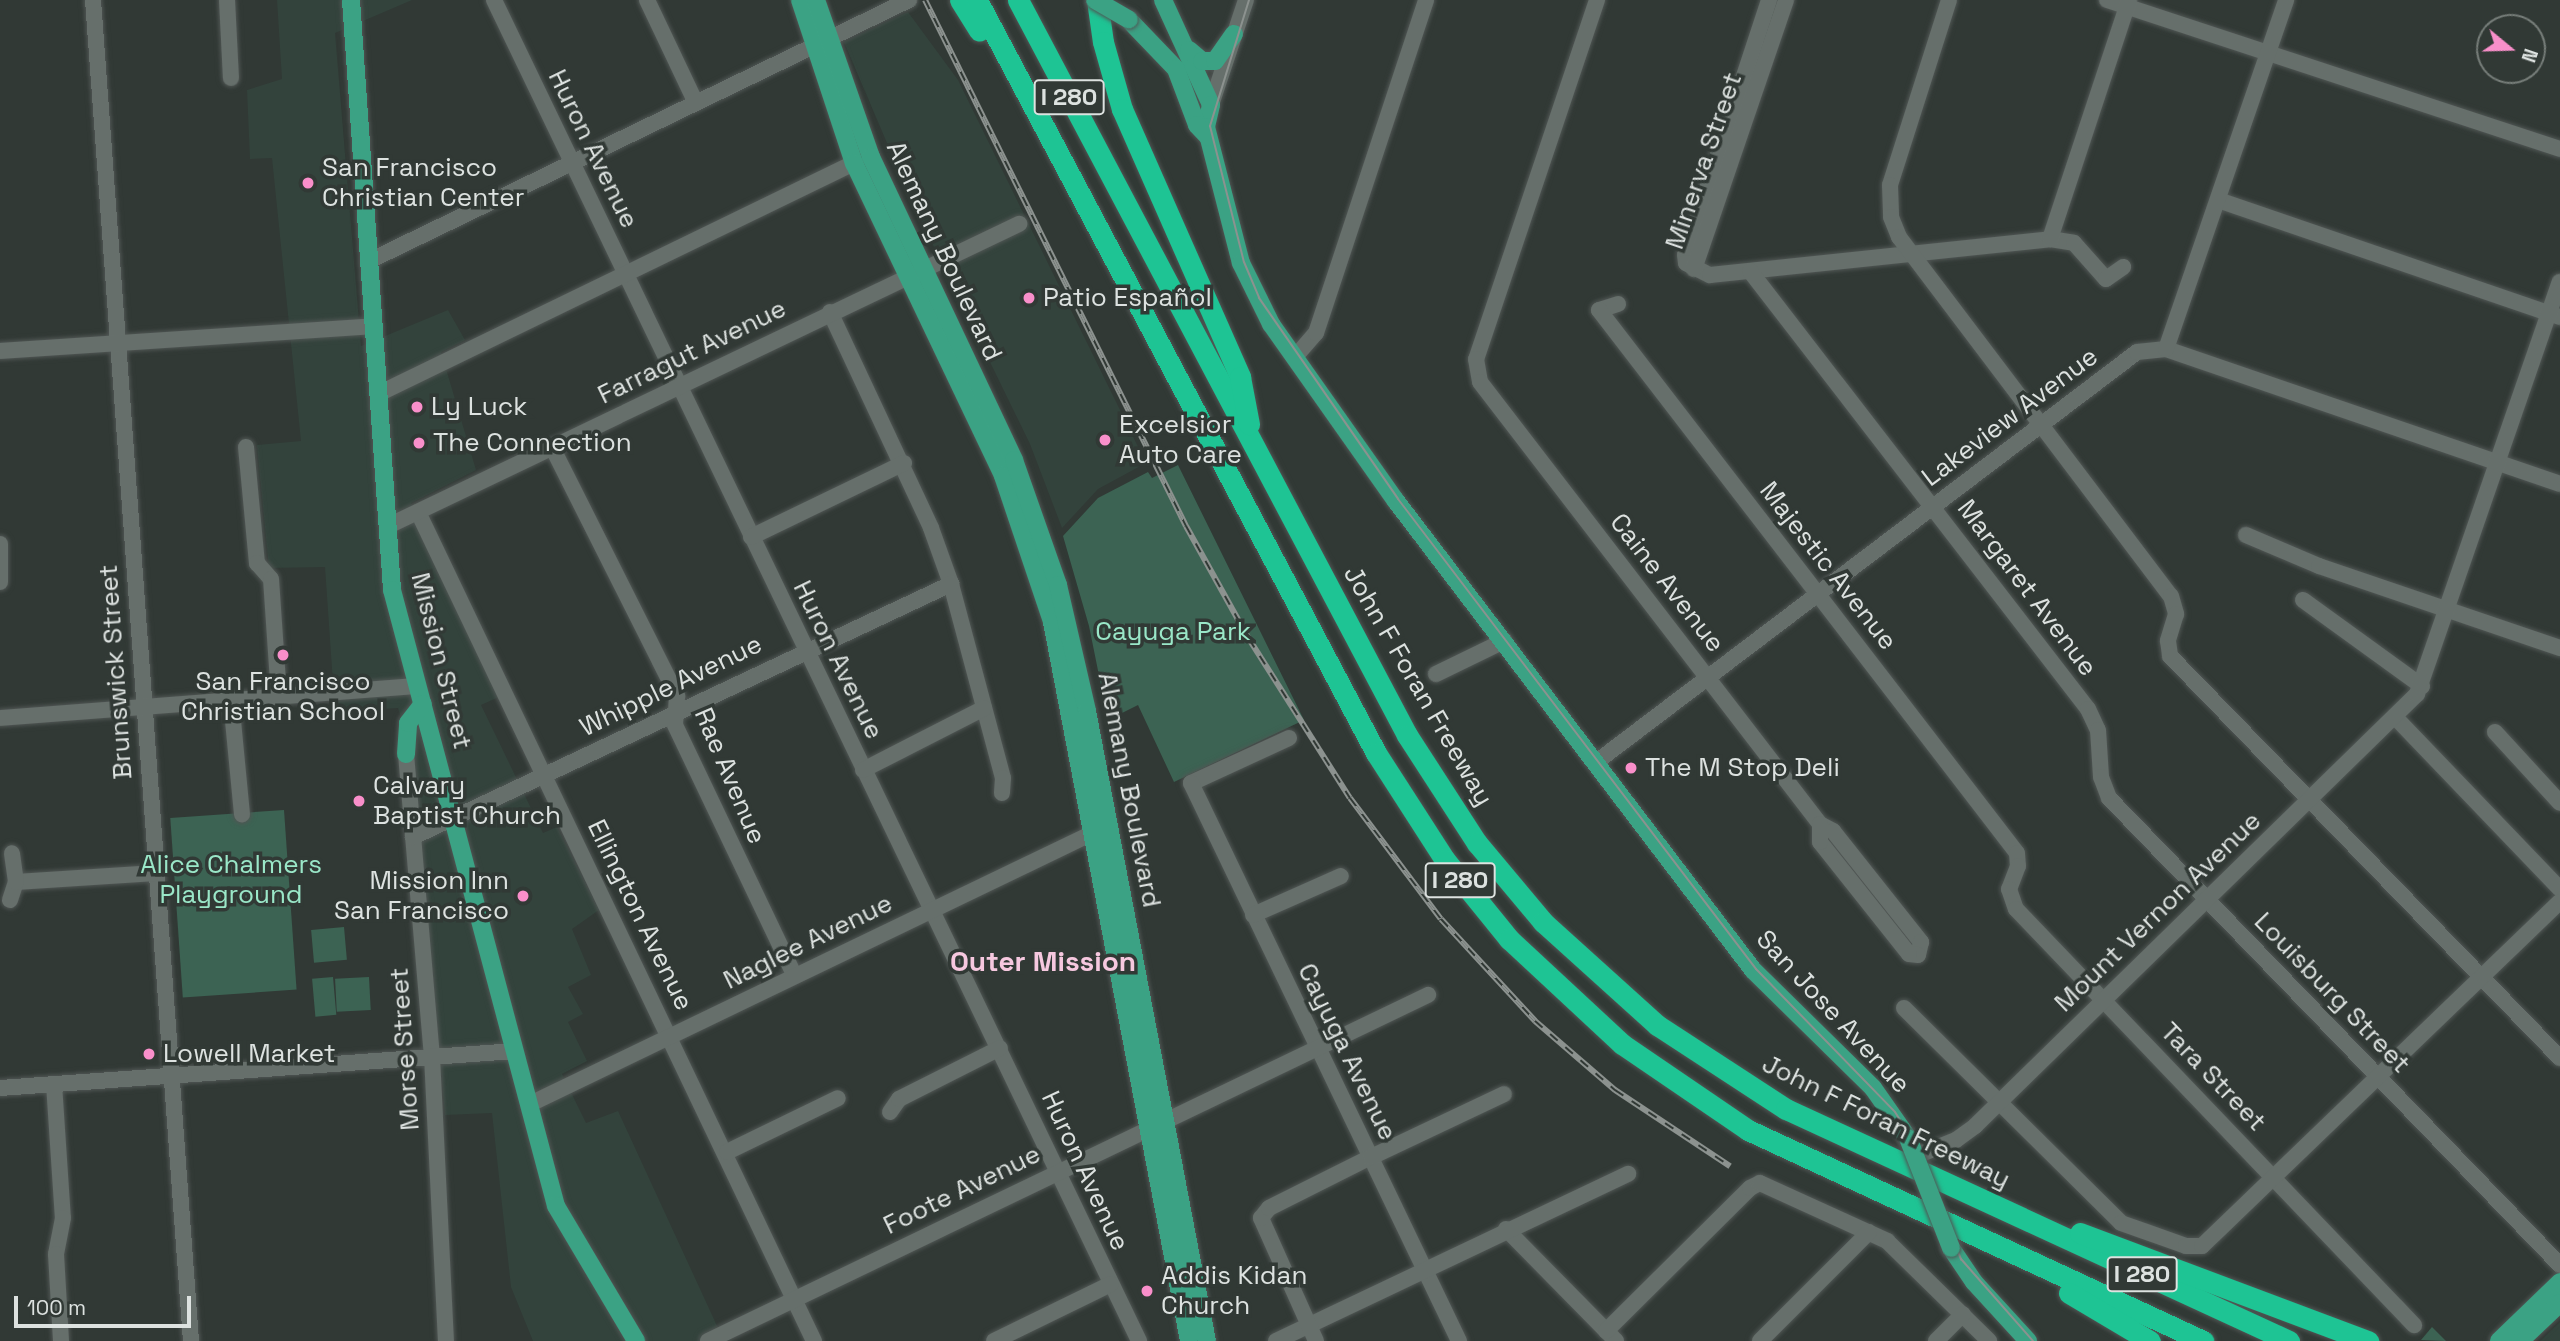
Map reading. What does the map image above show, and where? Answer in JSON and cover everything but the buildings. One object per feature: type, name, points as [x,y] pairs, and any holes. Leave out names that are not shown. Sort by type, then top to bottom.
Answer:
[{"type":"highway","points":[[960,0],[1051,141]]},
{"type":"highway","name":"I 280","points":[[977,0],[1376,752],[1429,839],[1477,901],[1583,1011],[1684,1090],[1794,1154],[2203,1341]]},
{"type":"highway","name":"John F Foran Freeway","points":[[1018,0],[1433,779],[1493,863],[1561,940],[1657,1025],[1741,1083],[1819,1126],[2289,1341]]},
{"type":"highway","points":[[1096,0],[1103,42],[1122,109],[1240,377],[1253,444]]},
{"type":"highway","points":[[1994,1207],[2133,1250],[2368,1341]]},
{"type":"highway","points":[[1980,1240],[2150,1341]]},
{"type":"main road","name":"Mission Street","points":[[351,0],[392,590],[556,1206],[636,1341]]},
{"type":"main road","name":"Alemany Boulevard","points":[[800,0],[871,157],[916,273]]},
{"type":"main road","name":"Alemany Boulevard","points":[[816,0],[820,43],[854,163],[916,273],[1014,460],[1045,544],[1075,650],[1101,829],[1157,1125],[1189,1341]]},
{"type":"main road","name":"San Jose Avenue","points":[[1096,0],[1129,20],[1176,69],[1197,125],[1208,137]]},
{"type":"main road","name":"San Jose Avenue","points":[[1163,0],[1186,46],[1210,105],[1208,137],[1245,276],[1295,357],[1383,484],[1764,984],[1863,1078],[1908,1138],[1951,1248],[1982,1291],[2028,1341]]},
{"type":"main road","points":[[1186,46],[1202,61],[1215,61],[1234,34]]},
{"type":"main road","points":[[1176,69],[1196,97],[1210,105]]},
{"type":"main road","points":[[406,754],[408,723],[423,704]]},
{"type":"main road","name":"Alemany Boulevard","points":[[1157,1125],[1207,1341]]},
{"type":"main road","points":[[2499,1341],[2560,1282]]},
{"type":"main road","points":[[2520,1341],[2560,1303]]},
{"type":"street","name":"Brunswick Street","points":[[93,0],[191,1341]]},
{"type":"street","points":[[227,0],[231,78]]},
{"type":"street","name":"Huron Avenue","points":[[494,0],[1139,1341]]},
{"type":"street","points":[[647,0],[696,103]]},
{"type":"street","points":[[1210,105],[1246,0]]},
{"type":"street","points":[[1295,357],[1316,333],[1426,0]]},
{"type":"street","name":"Caine Avenue","points":[[1597,0],[1476,359],[1480,382],[1820,824],[1833,831],[1921,942],[1918,955],[1909,954],[1820,842],[1820,824]]},
{"type":"street","name":"Minerva Street","points":[[1693,269],[1685,255],[1769,0]]},
{"type":"street","name":"Minerva Street","points":[[1693,269],[1786,0]]},
{"type":"street","points":[[1949,0],[1890,185],[1891,216],[1899,237],[1915,254],[2171,596],[2176,614],[2168,641],[2170,656],[2560,1058]]},
{"type":"street","points":[[2107,0],[2128,3],[2267,54],[2281,54],[2560,149]]},
{"type":"street","points":[[2286,0],[2166,349],[2560,484]]},
{"type":"street","points":[[369,261],[903,1]]},
{"type":"street","points":[[2050,239],[2128,3]]},
{"type":"street","points":[[378,394],[854,163]]},
{"type":"street","points":[[2218,200],[2555,315]]},
{"type":"street","name":"Farragut Avenue","points":[[388,526],[830,312],[1019,224]]},
{"type":"street","points":[[1693,269],[1710,275],[2050,239],[2074,243],[2106,279],[2123,267]]},
{"type":"street","name":"Margaret Avenue","points":[[1750,271],[2088,709],[2100,742]]},
{"type":"street","points":[[2303,600],[2422,686],[2499,463],[2555,315],[2560,282]]},
{"type":"street","name":"Majestic Avenue","points":[[1618,304],[1599,310],[2017,853]]},
{"type":"street","points":[[830,312],[904,463],[951,584],[1003,778],[1002,793]]},
{"type":"street","points":[[0,351],[373,326]]},
{"type":"street","name":"Lakeview Avenue","points":[[1595,763],[2137,352],[2166,349]]},
{"type":"street","points":[[246,447],[257,563],[271,579],[279,696]]},
{"type":"street","name":"Rae Avenue","points":[[552,447],[677,696],[673,712],[675,725],[794,975]]},
{"type":"street","points":[[751,537],[904,463]]},
{"type":"street","name":"Ellington Avenue","points":[[418,512],[727,1152],[814,1341]]},
{"type":"street","points":[[2246,535],[2448,610],[2560,648]]},
{"type":"street","points":[[0,544],[0,582]]},
{"type":"street","name":"Whipple Avenue","points":[[413,837],[792,655],[807,653],[951,584]]},
{"type":"street","points":[[1436,674],[1504,641]]},
{"type":"street","points":[[0,718],[418,686]]},
{"type":"street","name":"Mount Vernon Avenue","points":[[1916,1156],[1966,1134],[2395,717],[2422,686]]},
{"type":"street","points":[[231,700],[242,814]]},
{"type":"street","points":[[863,770],[984,708]]},
{"type":"street","points":[[2395,717],[2560,889]]},
{"type":"street","points":[[2495,732],[2560,803]]},
{"type":"street","name":"Cayuga Avenue","points":[[1289,738],[1191,783],[1459,1341]]},
{"type":"street","name":"Louisburg Street","points":[[2100,742],[2101,777],[2109,798],[2560,1265]]},
{"type":"street","name":"Morse Street","points":[[406,754],[432,1056],[446,1341]]},
{"type":"street","name":"Naglee Avenue","points":[[530,1104],[1101,829]]},
{"type":"street","points":[[10,900],[16,882],[12,853]]},
{"type":"street","name":"Tara Street","points":[[2017,853],[2018,866],[2009,889],[2011,903],[2414,1325]]},
{"type":"street","points":[[16,882],[156,873]]},
{"type":"street","points":[[1253,915],[1341,876]]},
{"type":"street","points":[[1904,1008],[2121,1223],[2197,1247],[2207,1243],[2560,902]]},
{"type":"street","name":"Foote Avenue","points":[[708,1341],[1157,1125],[1316,1045],[1428,995]]},
{"type":"street","points":[[890,1112],[899,1099],[1000,1048]]},
{"type":"street","points":[[0,1088],[515,1051]]},
{"type":"street","points":[[54,1084],[63,1218],[56,1254],[61,1341]]},
{"type":"street","points":[[1312,1334],[1261,1218],[1269,1208],[1504,1094]]},
{"type":"street","points":[[727,1152],[838,1098]]},
{"type":"street","points":[[1276,1341],[1312,1334],[1424,1269],[1628,1174]]},
{"type":"street","points":[[1506,1229],[1611,1336],[1750,1188],[1760,1183],[1869,1232],[1903,1253],[1989,1341]]},
{"type":"street","points":[[1759,1341],[1869,1232]]},
{"type":"street","points":[[994,1341],[1111,1284]]},
{"type":"street","points":[[1937,1341],[1963,1314]]},
{"type":"shaded area","points":[[277,0],[412,0],[335,33],[361,346],[448,310],[465,340],[441,352],[476,470],[411,503],[501,696],[481,705],[543,833],[557,827],[599,910],[572,929],[591,975],[568,987],[583,1014],[568,1022],[587,1061],[562,1074],[586,1123],[618,1111],[724,1341],[533,1341],[511,1287],[492,1113],[445,1115],[413,756],[398,708],[335,712],[325,567],[269,568],[257,445],[301,441],[272,158],[250,159],[247,90],[282,79]]},
{"type":"shaded area","points":[[908,12],[958,80],[1146,463],[1098,489],[1062,528],[1030,444],[913,204],[844,42]]},
{"type":"shaded area","points":[[2560,1322],[2560,1341],[2540,1341]]},
{"type":"green space","name":"Cayuga Park","points":[[1178,465],[1304,720],[1174,782],[1138,705],[1108,720],[1089,626],[1063,536],[1098,498],[1148,472],[1152,478]]},
{"type":"green space","name":"Alice Chalmers Playground","points":[[284,810],[297,990],[183,998],[170,818]]},
{"type":"green space","points":[[344,927],[347,960],[314,963],[311,930]]},
{"type":"green space","points":[[333,977],[336,1015],[315,1017],[312,979]]},
{"type":"green space","points":[[369,977],[371,1010],[337,1012],[335,979]]},
{"type":"green space","points":[[2432,1327],[2446,1341],[2421,1340]]},
{"type":"tram line","points":[[1249,0],[1210,126],[1244,262],[1259,298],[1398,499],[1756,969],[1895,1112],[1912,1139],[1961,1259],[2033,1341]]},
{"type":"railway","points":[[925,0],[1186,526],[1249,639],[1350,798],[1441,919],[1535,1021],[1615,1090],[1730,1166]]},
{"type":"place","name":"San Francisco Christian Center","points":[[308,183]]},
{"type":"place","name":"Patio Español","points":[[1029,298]]},
{"type":"place","name":"Ly Luck","points":[[417,407]]},
{"type":"place","name":"Excelsior Auto Care","points":[[1105,440]]},
{"type":"place","name":"The Connection","points":[[419,443]]},
{"type":"place","name":"San Francisco Christian School","points":[[283,655]]},
{"type":"place","name":"The M Stop Deli","points":[[1631,768]]},
{"type":"place","name":"Calvary Baptist Church","points":[[359,801]]},
{"type":"place","name":"Mission Inn San Francisco","points":[[523,896]]},
{"type":"place","name":"Lowell Market","points":[[149,1054]]},
{"type":"place","name":"Addis Kidan Church","points":[[1147,1291]]},
{"type":"district","name":"Outer Mission","points":[[1043,961]]}]
